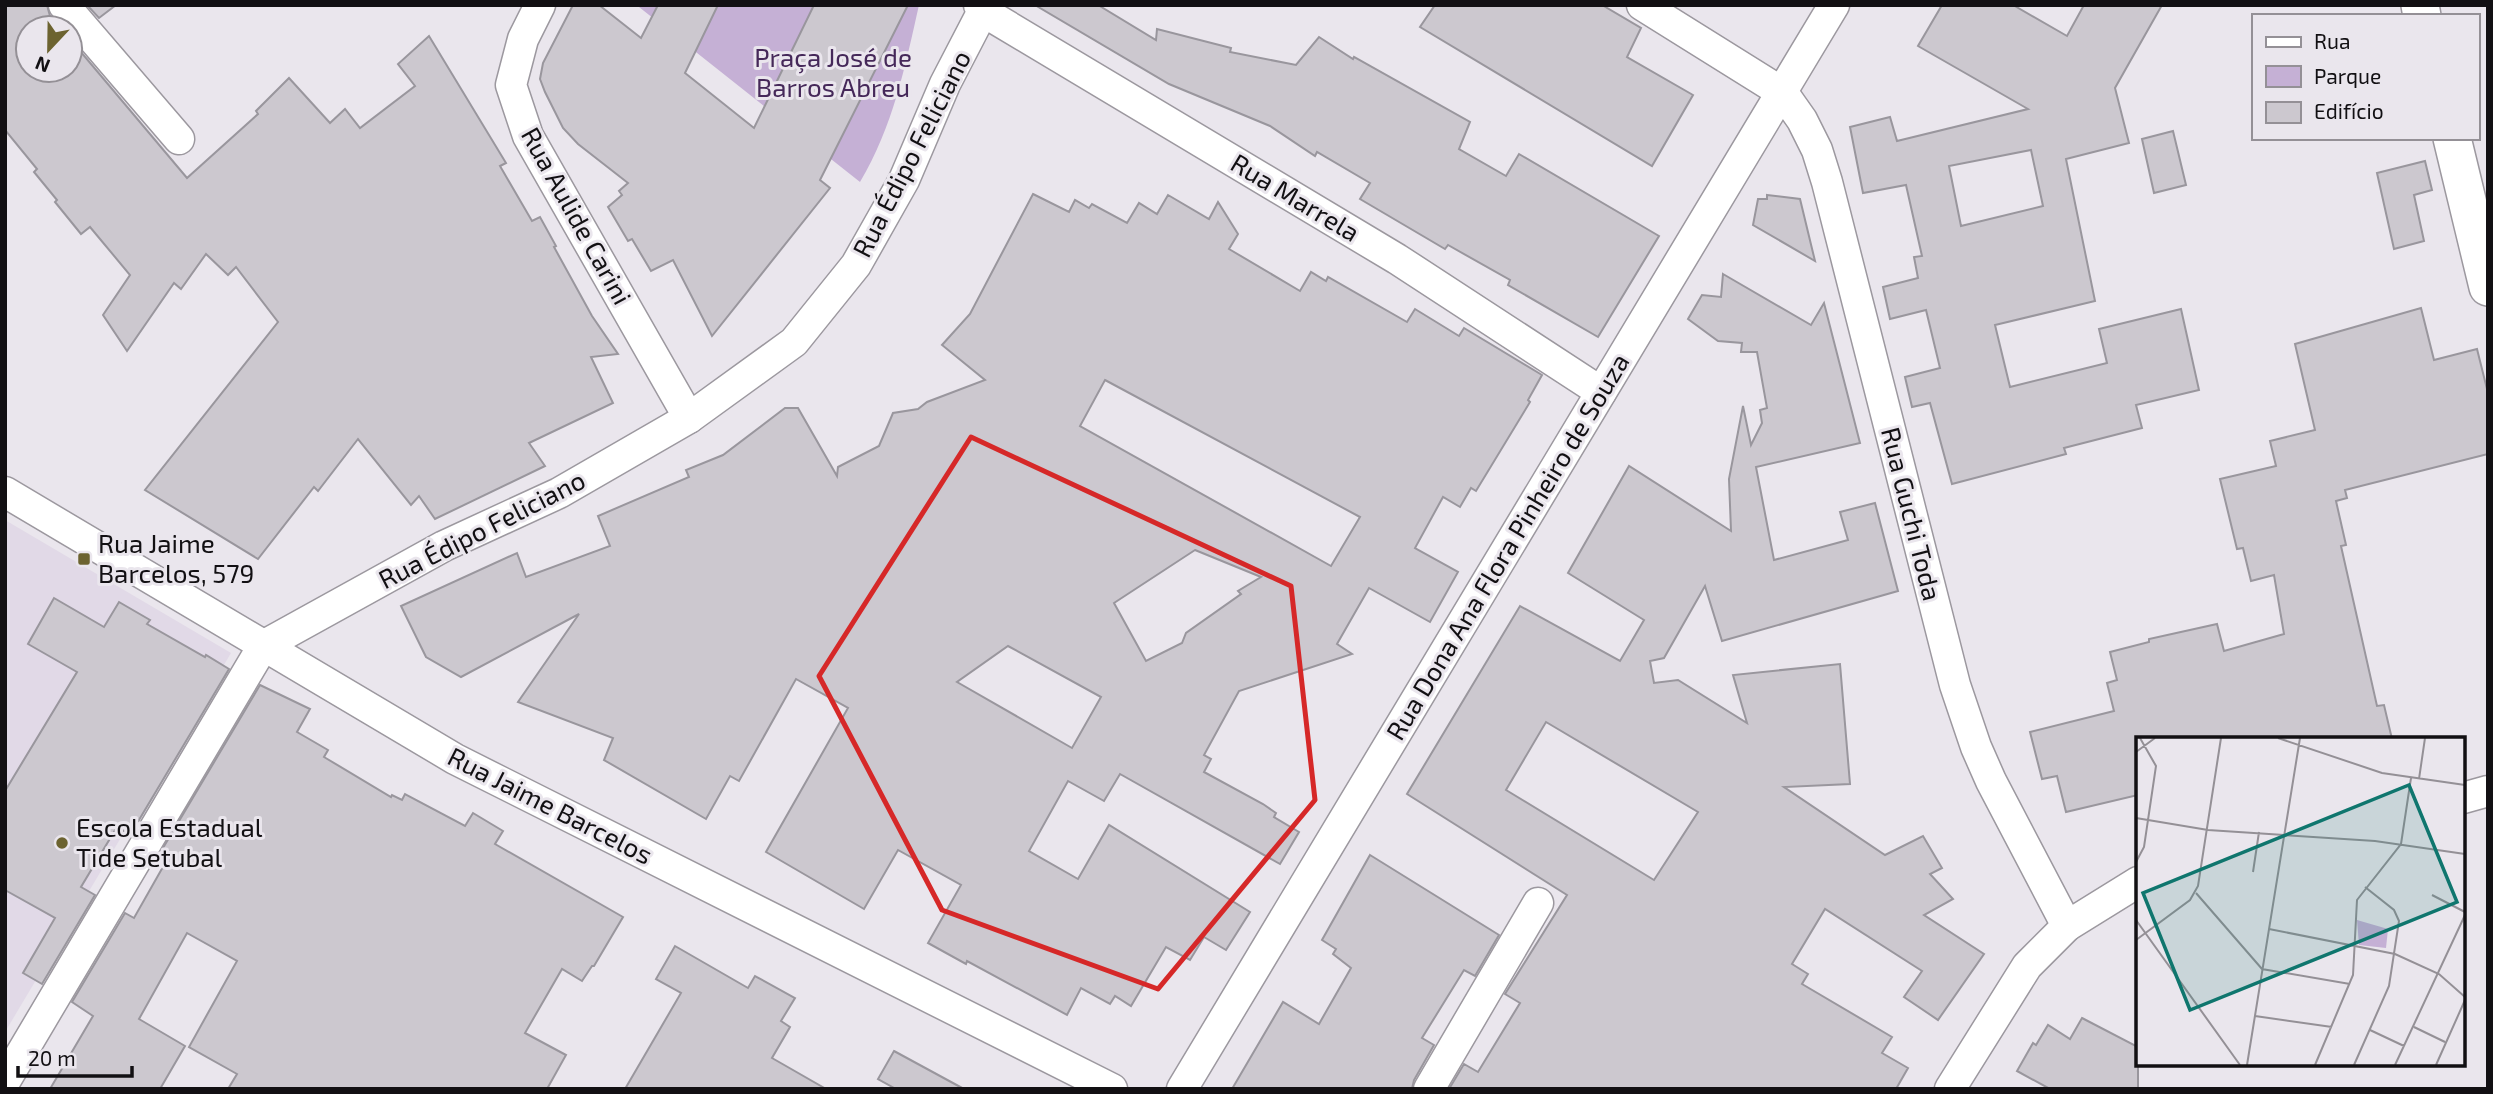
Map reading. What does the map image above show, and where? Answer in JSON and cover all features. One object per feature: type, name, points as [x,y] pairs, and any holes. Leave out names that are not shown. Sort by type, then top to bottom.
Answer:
[{"type":"street","points":[[64,5],[179,139]]},
{"type":"street","name":"Rua Aulide Carini","points":[[540,5],[523,39],[511,85],[528,136],[689,418]]},
{"type":"street","points":[[1642,5],[1783,93]]},
{"type":"street","name":"Rua Dona Ana Flora Pinheiro de Souza","points":[[1182,1089],[1834,5]]},
{"type":"street","name":"Rua Édipo Feliciano","points":[[263,646],[444,546],[559,493],[689,418],[794,342],[856,265],[904,180],[945,84],[983,8]]},
{"type":"street","name":"Rua Marrela","points":[[983,8],[1397,259],[1601,392]]},
{"type":"street","name":"Rua Guchi Toda","points":[[1783,93],[1802,120],[1817,150],[1827,182],[1955,685],[1976,747],[2067,926]]},
{"type":"street","points":[[2452,140],[2488,287]]},
{"type":"street","name":"Rua Jaime Barcelos","points":[[5,492],[455,759],[1112,1089]]},
{"type":"street","points":[[5,1081],[263,646]]},
{"type":"street","points":[[2465,797],[2488,791]]},
{"type":"street","points":[[1950,1089],[2027,966],[2067,926],[2136,883]]},
{"type":"street","points":[[1429,1089],[1538,903]]},
{"type":"highlighted area","points":[[971,437],[1291,586],[1315,800],[1158,989],[942,910],[819,676]]},
{"type":"shaded area","name":"Escola Estadual Tide Setubal","points":[[5,520],[231,653],[5,1032]]},
{"type":"green space","name":"Praça José de Barros Abreu","points":[[919,5],[903,74],[889,118],[860,182],[639,7]]},
{"type":"building","points":[[5,5],[47,5],[49,14],[14,14],[14,84],[84,84],[84,56],[187,178],[258,114],[256,111],[289,78],[330,123],[345,109],[360,128],[415,86],[398,64],[429,36],[506,163],[500,166],[532,221],[540,217],[592,316],[618,354],[591,357],[613,403],[529,443],[545,466],[435,519],[419,496],[411,505],[358,439],[318,491],[314,487],[258,559],[145,490],[278,322],[236,267],[228,275],[206,254],[181,289],[174,283],[127,351],[103,315],[130,275],[90,227],[81,234],[34,172],[37,169],[5,130]]},
{"type":"building","points":[[87,5],[116,5],[99,18]]},
{"type":"building","points":[[573,5],[599,5],[641,38],[658,5],[718,5],[685,73],[754,128],[814,5],[908,5],[820,180],[830,188],[712,336],[673,260],[651,271],[632,239],[628,241],[608,207],[622,195],[619,191],[628,183],[578,144],[563,128],[545,92],[540,79],[543,63]]},
{"type":"building","points":[[1035,5],[1098,5],[1156,40],[1157,29],[1231,48],[1230,52],[1296,65],[1319,37],[1353,59],[1354,57],[1470,122],[1459,149],[1506,176],[1519,154],[1659,236],[1598,337],[1508,285],[1510,280],[1448,245],[1445,249],[1360,199],[1370,183],[1317,152],[1315,156],[1270,126],[1169,84]]},
{"type":"building","points":[[1435,5],[1602,5],[1641,28],[1627,57],[1693,95],[1652,166],[1420,27]]},
{"type":"building","points":[[1942,5],[2013,5],[2067,36],[2084,5],[2162,5],[2115,88],[2129,143],[2066,159],[2095,301],[1995,325],[2010,387],[2107,363],[2099,329],[2181,309],[2199,390],[2136,405],[2142,428],[2064,448],[2066,454],[1952,484],[1930,403],[1912,407],[1905,377],[1940,368],[1926,310],[1890,319],[1883,287],[1918,278],[1914,257],[1922,256],[1906,185],[1863,193],[1850,127],[1890,117],[1897,141],[2028,109],[1918,46]],"holes":[[[2031,150],[2043,206],[1961,226],[1949,166]]]},
{"type":"building","points":[[2173,131],[2186,185],[2154,193],[2142,139]]},
{"type":"building","points":[[2425,161],[2432,190],[2414,195],[2424,241],[2394,249],[2377,173]]},
{"type":"building","points":[[1033,194],[1069,212],[1075,200],[1089,208],[1092,204],[1127,223],[1139,203],[1157,214],[1168,195],[1209,219],[1218,202],[1238,234],[1229,249],[1300,291],[1311,272],[1326,281],[1328,277],[1407,322],[1415,309],[1459,336],[1464,328],[1542,375],[1528,400],[1530,402],[1476,491],[1471,488],[1460,507],[1443,497],[1415,548],[1458,572],[1430,622],[1369,588],[1337,644],[1352,654],[1239,691],[1204,755],[1211,759],[1204,772],[1263,804],[1276,813],[1274,817],[1299,832],[1280,864],[1120,774],[1104,801],[1068,781],[1029,851],[1078,879],[1109,825],[1250,912],[1226,950],[1204,937],[1190,960],[1166,947],[1131,1006],[1115,996],[1110,1004],[1081,988],[1067,1015],[928,943],[961,885],[898,850],[864,909],[766,852],[848,708],[796,679],[739,781],[730,776],[706,819],[604,760],[613,738],[518,702],[579,614],[461,677],[426,657],[401,606],[517,553],[526,577],[610,546],[598,516],[689,477],[686,470],[723,455],[785,408],[798,408],[837,476],[838,467],[879,446],[893,413],[918,409],[927,402],[985,380],[942,345],[970,314]],"holes":[[[1105,380],[1360,517],[1331,566],[1080,426]],[[1195,550],[1261,577],[1238,591],[1241,594],[1186,633],[1182,643],[1146,661],[1114,603]],[[1008,646],[1101,697],[1072,748],[957,682]]]},
{"type":"building","points":[[1767,195],[1800,199],[1815,261],[1753,225],[1758,199],[1767,199]]},
{"type":"building","points":[[1723,274],[1811,325],[1824,303],[1860,443],[1756,467],[1774,560],[1848,540],[1840,512],[1875,503],[1898,591],[1722,641],[1705,586],[1664,658],[1650,661],[1654,683],[1678,680],[1747,723],[1733,675],[1840,664],[1850,784],[1784,787],[1885,855],[1923,836],[1942,868],[1930,874],[1953,899],[1924,915],[1984,954],[1938,1020],[1904,997],[1922,971],[1825,909],[1792,964],[1808,974],[1802,984],[1892,1037],[1882,1053],[1908,1068],[1896,1089],[1449,1089],[1464,1064],[1478,1072],[1520,1003],[1505,994],[1567,895],[1407,794],[1520,606],[1620,661],[1644,620],[1568,573],[1629,466],[1731,531],[1729,479],[1743,406],[1751,445],[1762,423],[1760,410],[1767,408],[1757,352],[1741,352],[1742,343],[1718,341],[1688,319],[1702,295],[1721,297]],"holes":[[[1546,722],[1698,812],[1654,880],[1506,790]]]},
{"type":"building","points":[[2421,308],[2434,360],[2477,349],[2488,393],[2488,454],[2345,490],[2347,498],[2336,501],[2346,545],[2341,546],[2377,706],[2384,705],[2392,737],[2136,737],[2136,795],[2066,812],[2057,776],[2042,779],[2030,732],[2114,711],[2107,683],[2117,680],[2110,652],[2149,642],[2149,639],[2217,624],[2224,651],[2284,634],[2274,575],[2251,581],[2243,548],[2237,549],[2220,479],[2276,466],[2270,441],[2315,430],[2295,344]]},
{"type":"building","name":"Escola Estadual Tide Setubal","points":[[54,598],[104,627],[119,602],[150,620],[147,624],[229,669],[130,835],[117,827],[81,887],[95,895],[42,984],[23,973],[55,918],[5,890],[5,791],[77,672],[28,644]]},
{"type":"building","points":[[260,685],[310,709],[297,732],[328,750],[324,757],[391,797],[392,795],[402,800],[405,794],[465,826],[473,813],[503,831],[495,844],[623,917],[582,981],[562,969],[525,1033],[566,1055],[547,1089],[228,1089],[237,1074],[189,1047],[237,961],[187,933],[139,1019],[185,1046],[160,1089],[50,1089],[93,1016],[72,1002],[125,913],[134,918],[168,858],[160,853]]},
{"type":"building","points":[[1370,855],[1499,935],[1475,976],[1464,970],[1422,1038],[1434,1045],[1414,1080],[1412,1089],[1232,1089],[1283,1002],[1319,1024],[1351,968],[1333,954],[1336,949],[1322,940]]},
{"type":"building","points":[[675,946],[748,988],[755,976],[795,998],[781,1021],[790,1027],[772,1058],[826,1089],[625,1089],[681,993],[656,979]]},
{"type":"building","points":[[2082,1018],[2136,1046],[2138,1089],[2050,1089],[2017,1071],[2033,1043],[2036,1045],[2048,1025],[2070,1039]]},
{"type":"building","points":[[894,1051],[964,1089],[896,1089],[878,1079]]},
{"type":"place","name":"Rua Jaime Barcelos, 579","points":[[84,559]]},
{"type":"place","name":"Escola Estadual Tide Setubal","points":[[62,843]]}]
